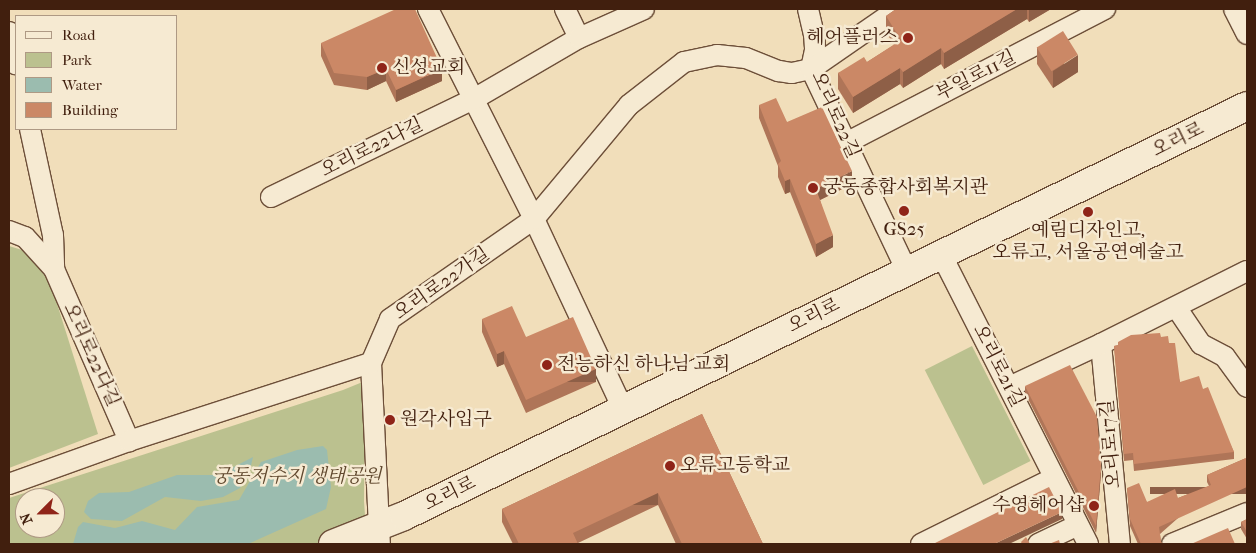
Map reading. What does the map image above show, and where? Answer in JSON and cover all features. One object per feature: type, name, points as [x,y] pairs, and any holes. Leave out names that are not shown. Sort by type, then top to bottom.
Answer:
[{"type":"main road","name":"오리로","points":[[333,544],[380,535],[623,409],[1247,106]]},
{"type":"street","points":[[428,9],[534,219],[623,409]]},
{"type":"street","points":[[566,9],[579,38]]},
{"type":"street","name":"오리로22나길","points":[[271,196],[474,99],[579,38],[644,9]]},
{"type":"street","name":"오리로22길","points":[[808,9],[814,34],[811,69],[907,271]]},
{"type":"street","name":"부일로11길","points":[[846,142],[1105,9]]},
{"type":"street","points":[[1234,9],[1247,34]]},
{"type":"street","points":[[811,69],[893,10]]},
{"type":"street","points":[[9,32],[15,59]]},
{"type":"street","name":"오리로22가길","points":[[371,363],[390,319],[534,219],[629,105],[684,62],[717,55],[746,58],[779,71],[792,73],[811,69]]},
{"type":"street","name":"오리로22다길","points":[[30,130],[53,235],[54,269]]},
{"type":"street","name":"오리로22다길","points":[[9,231],[25,236],[54,269],[129,441]]},
{"type":"street","name":"오리로21길","points":[[941,254],[1088,544]]},
{"type":"street","points":[[1009,387],[1101,344],[1247,271]]},
{"type":"street","points":[[1176,307],[1201,344],[1225,357],[1247,387]]},
{"type":"street","name":"오리로17길","points":[[1101,344],[1120,544]]},
{"type":"street","points":[[9,484],[129,441],[371,363],[380,535]]},
{"type":"street","points":[[921,544],[1054,478]]},
{"type":"street","points":[[1172,544],[1247,513]]},
{"type":"street","points":[[1038,544],[1078,525]]},
{"type":"green space","points":[[9,246],[42,256],[98,434],[9,468]]},
{"type":"green space","points":[[972,346],[1031,461],[983,485],[925,370]]},
{"type":"green space","name":"궁동저수지 생태공원","points":[[365,381],[364,501],[367,544],[9,544],[9,498],[15,496],[15,538],[65,538],[65,488],[40,488],[343,390]]},
{"type":"water","points":[[323,446],[327,450],[331,487],[326,509],[248,544],[73,544],[78,527],[83,522],[115,528],[142,521],[175,530],[197,507],[239,500],[261,462],[297,450]]},
{"type":"water","points":[[253,457],[249,474],[240,488],[223,497],[201,501],[165,497],[122,521],[91,519],[84,512],[88,501],[99,493],[129,492],[177,475],[218,475]]},
{"type":"building","name":"신성교회","points":[[396,9],[415,9],[442,69],[396,90],[386,69],[367,77],[334,73],[321,43]]},
{"type":"building","points":[[896,9],[1017,9],[944,53],[941,48],[903,72],[900,68],[853,97],[838,73],[864,57],[867,62],[901,40],[886,16]]},
{"type":"building","points":[[1063,31],[1078,55],[1052,71],[1037,47]]},
{"type":"building","name":"궁동종합사회복지관","points":[[776,98],[787,122],[822,107],[852,171],[816,189],[833,235],[816,244],[790,179],[785,181],[778,164],[781,161],[759,105]]},
{"type":"building","name":"전능하신 하나님 교회","points":[[512,306],[526,337],[573,317],[596,369],[526,400],[504,351],[497,354],[482,319]]},
{"type":"building","points":[[1160,333],[1161,337],[1168,336],[1169,343],[1175,343],[1180,382],[1199,376],[1203,389],[1208,387],[1234,452],[1134,464],[1133,453],[1124,454],[1114,346],[1131,335]]},
{"type":"building","points":[[1070,365],[1097,417],[1101,466],[1096,526],[1025,386]]},
{"type":"building","name":"오류고등학교","points":[[702,414],[763,544],[682,544],[658,493],[573,533],[578,544],[519,544],[502,509]]},
{"type":"building","points":[[1246,458],[1247,487],[1159,527],[1163,544],[1141,544],[1130,519],[1127,488],[1139,483],[1147,502],[1175,489],[1178,498],[1211,485],[1207,475]]},
{"type":"building","points":[[1049,487],[1062,512],[994,544],[933,544]]},
{"type":"building","points":[[1247,519],[1247,532],[1241,522]]},
{"type":"building","points":[[1228,528],[1235,544],[1191,544]]},
{"type":"building","points":[[1026,537],[1030,544],[1022,544],[1021,542]]},
{"type":"building","points":[[1059,540],[1060,544],[1049,544]]},
{"type":"place","name":"헤어플러스","points":[[908,38]]},
{"type":"place","name":"신성교회","points":[[382,68]]},
{"type":"place","name":"궁동종합사회복지관","points":[[813,188]]},
{"type":"place","name":"GS25","points":[[904,211]]},
{"type":"place","name":"예림디자인고, 오류고, 서울공연예술고","points":[[1088,212]]},
{"type":"place","name":"전능하신 하나님 교회","points":[[547,365]]},
{"type":"place","name":"원각사입구","points":[[390,420]]},
{"type":"place","name":"오류고등학교","points":[[670,466]]},
{"type":"place","name":"수영헤어샵","points":[[1094,506]]}]
